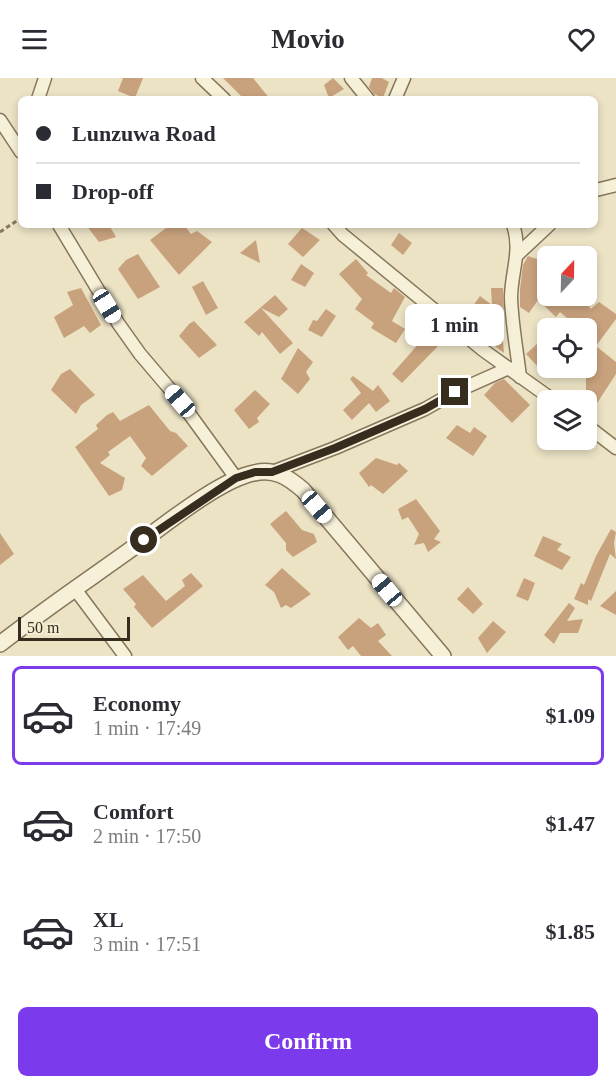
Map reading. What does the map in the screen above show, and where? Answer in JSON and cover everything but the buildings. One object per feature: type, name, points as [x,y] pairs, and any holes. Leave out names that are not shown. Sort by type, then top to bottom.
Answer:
[{"type":"street","points":[[39,96],[45,78]]},
{"type":"street","points":[[202,78],[221,96]]},
{"type":"street","points":[[351,78],[366,96]]},
{"type":"street","points":[[396,96],[404,78]]},
{"type":"street","points":[[0,120],[18,145]]},
{"type":"street","points":[[598,189],[616,184]]},
{"type":"street","points":[[60,228],[140,354],[180,401],[236,478]]},
{"type":"street","points":[[336,228],[343,236],[402,282],[483,351],[539,390]]},
{"type":"street","points":[[514,228],[517,237],[517,255],[511,296],[520,377]]},
{"type":"street","points":[[517,255],[546,228]]},
{"type":"street","points":[[272,472],[425,409],[455,392],[509,368]]},
{"type":"street","points":[[597,433],[616,448]]},
{"type":"street","points":[[2,637],[75,589],[178,515],[236,478],[255,472],[272,472],[289,478],[303,490],[443,656]]},
{"type":"street","points":[[75,589],[125,656]]},
{"type":"path","points":[[0,232],[18,220]]},
{"type":"route","points":[[144,540],[236,478],[255,472],[272,472],[295,461],[335,448],[425,409],[455,392]]}]
